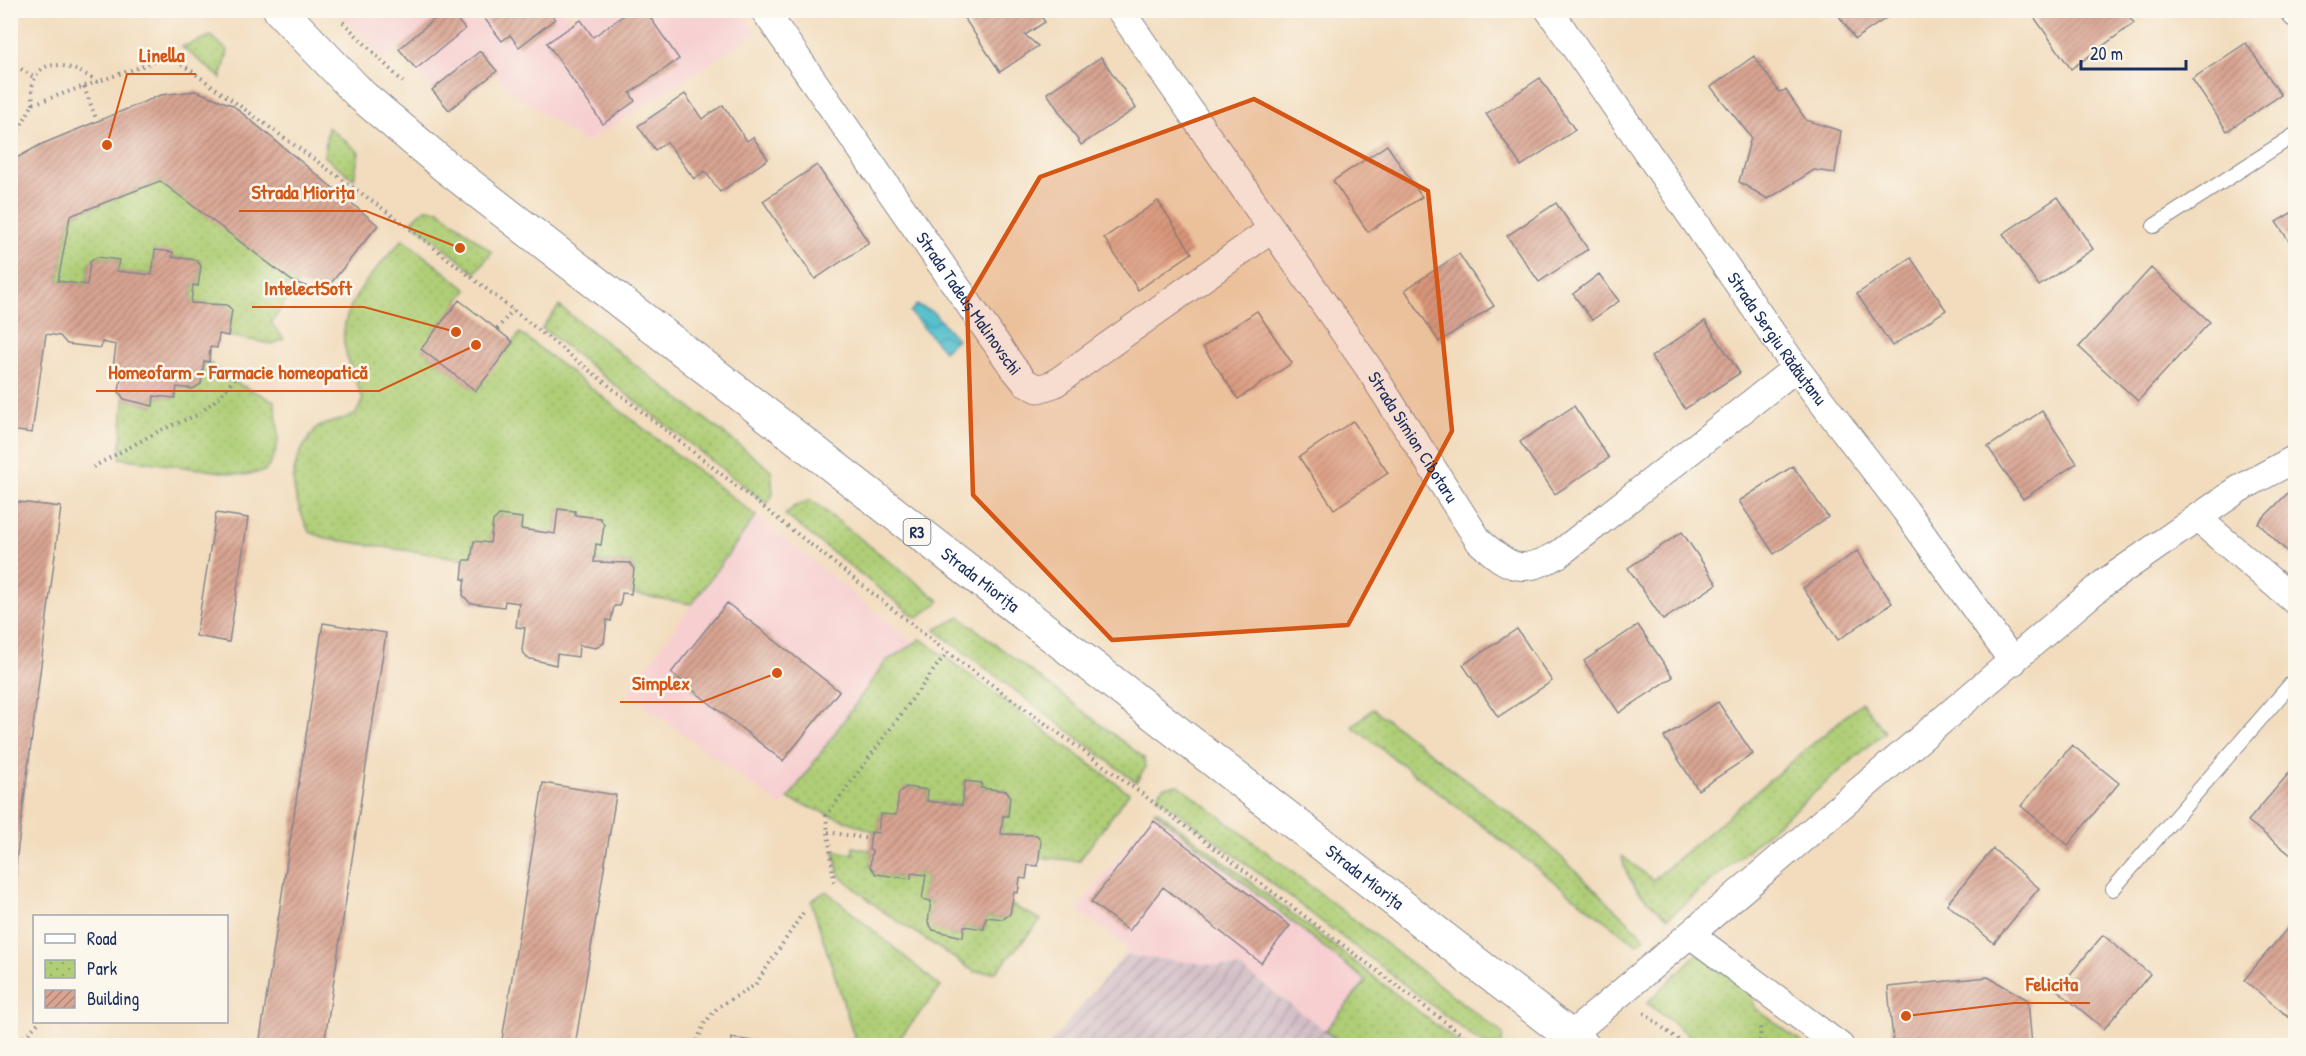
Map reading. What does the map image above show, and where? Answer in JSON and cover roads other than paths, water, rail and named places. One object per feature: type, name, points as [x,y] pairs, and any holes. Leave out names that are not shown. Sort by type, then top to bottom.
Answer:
[{"type":"main road","name":"Strada Miorița","points":[[280,10],[361,95],[445,166],[1576,1041]]},
{"type":"street","name":"Strada Tadeuș Malinovschi","points":[[764,10],[1012,366],[1025,382],[1038,389],[1054,384],[1272,229]]},
{"type":"street","name":"Strada Simion Cibotaru","points":[[1120,10],[1368,367],[1479,541],[1493,554],[1517,567],[1537,566],[1559,554],[1796,368]]},
{"type":"street","name":"Strada Sergiu Rădăuțanu","points":[[1549,10],[1796,368],[1905,510],[2013,662]]},
{"type":"street","points":[[2293,10],[2295,14]]},
{"type":"street","points":[[1576,1041],[1619,994],[2104,584],[2239,489],[2295,458]]},
{"type":"street","points":[[2197,518],[2295,602]]},
{"type":"street","points":[[1690,935],[1840,1046]]},
{"type":"lane","points":[[2154,226],[2295,134]]},
{"type":"lane","points":[[2113,889],[2295,678]]},
{"type":"water","points":[[917,305],[933,312],[957,339],[944,351],[910,312]]},
{"type":"place","name":"Linella","points":[[107,145]]},
{"type":"place","name":"Strada Miorița","points":[[460,248]]},
{"type":"place","name":"IntelectSoft","points":[[456,332]]},
{"type":"place","name":"Homeofarm - Farmacie homeopatică","points":[[476,345]]},
{"type":"place","name":"Simplex","points":[[777,673]]},
{"type":"place","name":"Felicita","points":[[1906,1016]]}]
